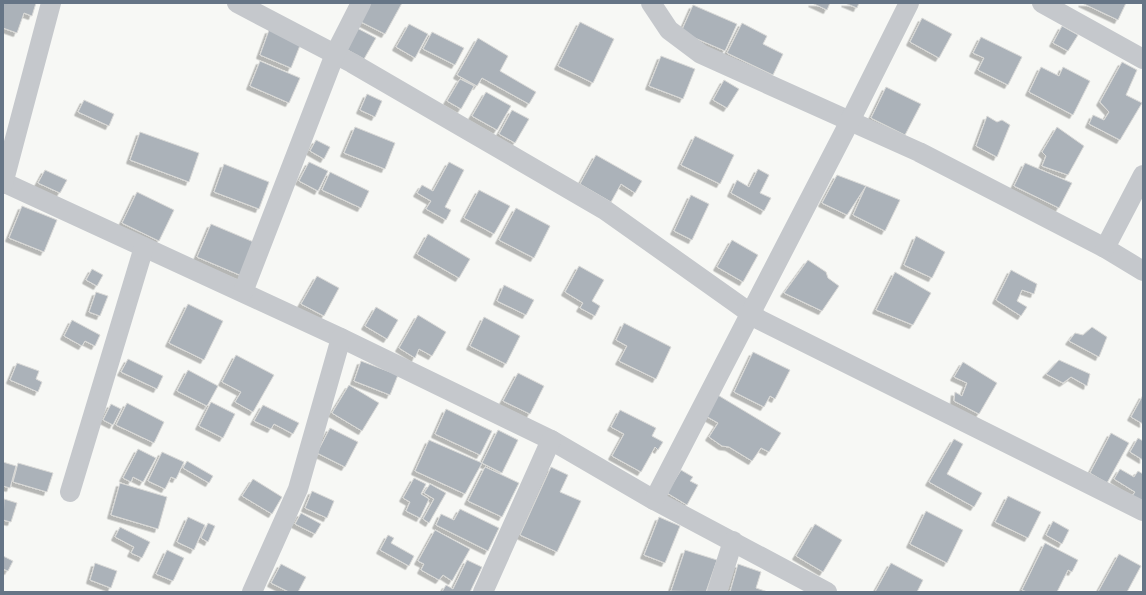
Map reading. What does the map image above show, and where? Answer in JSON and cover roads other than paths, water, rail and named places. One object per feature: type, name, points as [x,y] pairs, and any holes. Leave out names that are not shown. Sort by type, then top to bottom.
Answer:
[{"type":"street","points":[[51,3],[3,183],[243,292],[551,440],[654,500],[826,592]]},
{"type":"street","points":[[237,3],[335,54],[605,210],[751,314],[767,323],[1143,511]]},
{"type":"street","points":[[243,292],[335,54],[361,3]]},
{"type":"street","points":[[651,3],[669,30],[701,54],[919,152],[1104,248],[1143,271]]},
{"type":"street","points":[[654,500],[751,314],[909,3]]},
{"type":"street","points":[[1042,3],[1143,59]]},
{"type":"street","points":[[1104,248],[1143,175]]},
{"type":"street","points":[[70,492],[144,247]]},
{"type":"street","points":[[252,592],[298,489],[340,338]]},
{"type":"street","points":[[483,592],[551,440]]},
{"type":"street","points":[[717,592],[733,541]]}]
